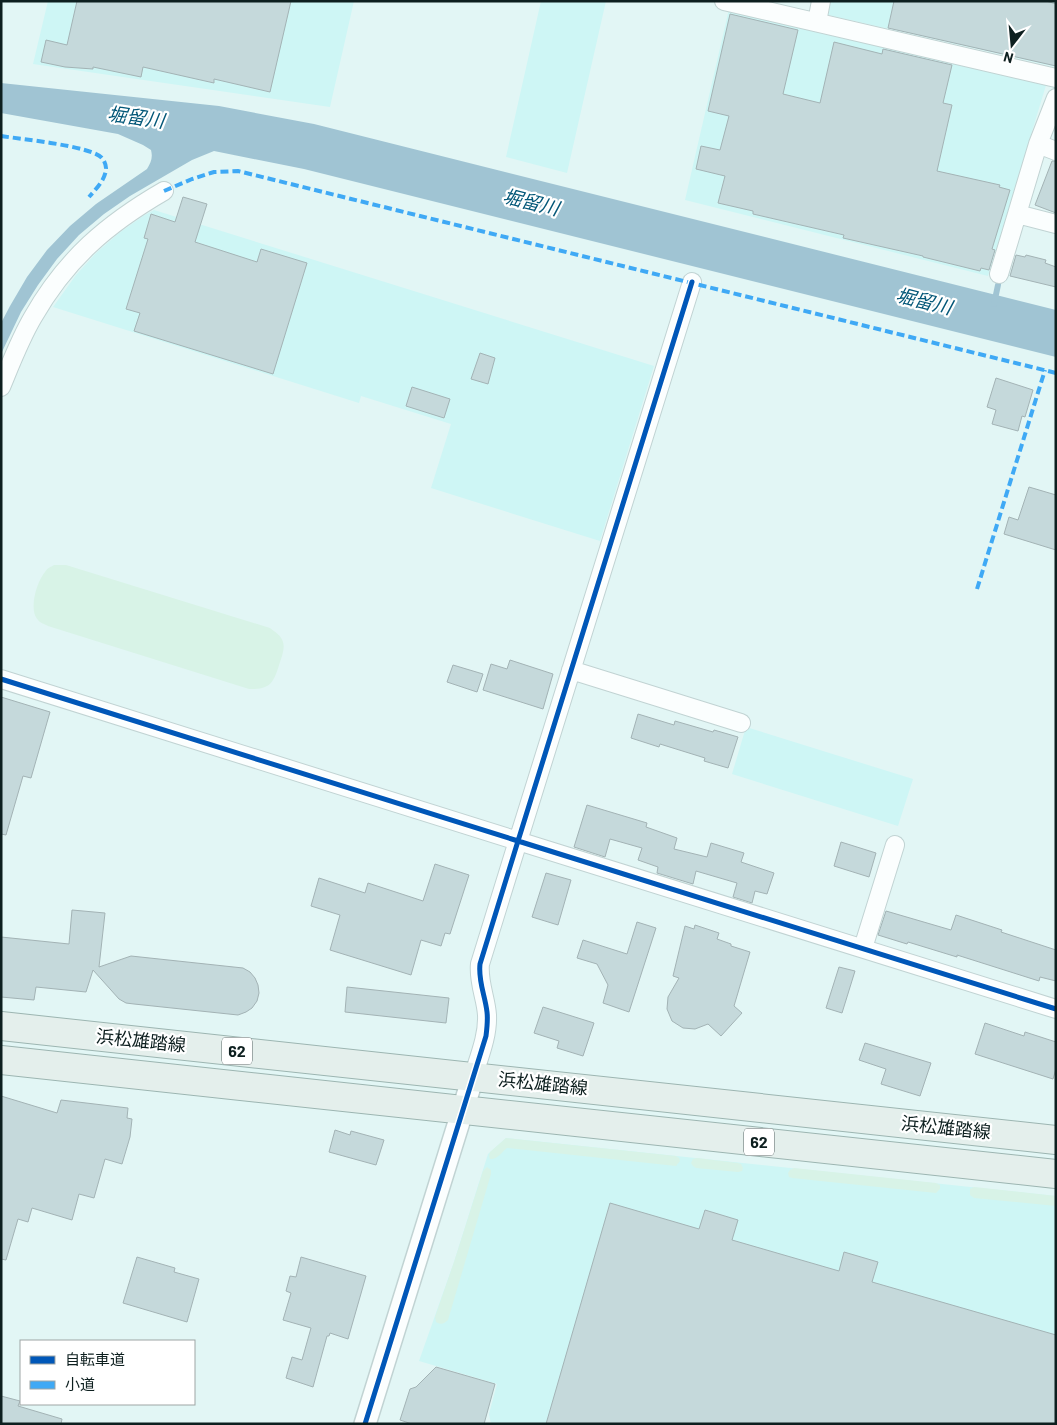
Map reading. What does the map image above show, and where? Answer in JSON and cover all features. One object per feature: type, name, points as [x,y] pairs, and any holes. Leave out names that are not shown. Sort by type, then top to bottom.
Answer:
[{"type":"main road","name":"浜松雄踏線","points":[[1,1026],[1056,1140]]},
{"type":"main road","name":"浜松雄踏線","points":[[1,1060],[1056,1174]]},
{"type":"street","points":[[724,1],[1056,78]]},
{"type":"street","points":[[817,22],[821,1]]},
{"type":"street","points":[[999,274],[1038,144],[1056,98]]},
{"type":"street","points":[[1038,144],[1056,151]]},
{"type":"street","points":[[1,387],[32,318],[48,292],[67,267],[88,245],[112,225],[164,191]]},
{"type":"street","points":[[1017,214],[1056,224]]},
{"type":"street","points":[[365,1424],[486,1036],[487,1012],[479,974],[480,964],[692,282]]},
{"type":"street","points":[[571,670],[741,723]]},
{"type":"street","points":[[1,679],[1056,1009]]},
{"type":"street","points":[[863,948],[895,845]]},
{"type":"shaded area","points":[[48,1],[354,1],[330,107],[33,64]]},
{"type":"shaded area","points":[[541,1],[606,1],[567,173],[506,157]]},
{"type":"shaded area","points":[[830,1],[1056,1],[1056,67],[828,15]]},
{"type":"shaded area","points":[[729,9],[1047,82],[988,276],[685,200]]},
{"type":"shaded area","points":[[154,210],[654,366],[600,541],[431,488],[451,424],[361,396],[359,403],[53,307],[76,275],[96,253],[119,233]]},
{"type":"shaded area","points":[[746,727],[913,779],[898,826],[732,774]]},
{"type":"shaded area","points":[[506,1138],[1056,1196],[1056,1424],[491,1424],[489,1414],[497,1384],[419,1361],[454,1262],[488,1154]]},
{"type":"green space","points":[[54,565],[66,565],[270,628],[279,636],[284,644],[274,679],[263,688],[249,689],[41,623],[35,615],[35,596],[42,576]]},
{"type":"green space","points":[[506,1138],[676,1156],[680,1161],[676,1166],[507,1148],[497,1157],[490,1159],[490,1152]]},
{"type":"green space","points":[[693,1159],[738,1163],[743,1168],[742,1171],[738,1172],[696,1168],[691,1163]]},
{"type":"green space","points":[[487,1167],[491,1170],[491,1174],[448,1320],[439,1324],[436,1322],[435,1317],[483,1171]]},
{"type":"green space","points":[[794,1168],[936,1183],[940,1185],[940,1189],[936,1193],[789,1177],[788,1173]]},
{"type":"green space","points":[[974,1187],[1056,1196],[1056,1206],[974,1198],[970,1195],[970,1189]]},
{"type":"water","name":"堀留川","points":[[1,83],[219,106],[314,124],[1056,310],[1056,357],[304,169],[214,151],[192,160],[130,196],[79,235],[57,259],[38,285],[21,312],[1,354],[1,323],[27,277],[47,250],[70,226],[96,204],[147,169],[152,155],[151,150],[143,145],[118,134],[1,113]]},
{"type":"building","points":[[77,1],[291,1],[270,92],[214,79],[214,83],[143,67],[141,77],[93,67],[93,69],[65,67],[41,62],[46,40],[67,45]]},
{"type":"building","points":[[894,1],[1046,1],[1056,4],[1056,66],[888,28]]},
{"type":"building","points":[[730,14],[798,30],[783,94],[820,103],[834,42],[882,54],[883,49],[952,65],[943,103],[952,105],[937,171],[1000,185],[999,187],[1010,190],[992,249],[995,250],[989,270],[981,268],[980,271],[843,238],[844,235],[753,214],[753,211],[718,203],[725,176],[696,169],[701,146],[720,150],[729,116],[708,111]]},
{"type":"building","points":[[1052,161],[1056,161],[1056,213],[1035,205]]},
{"type":"building","points":[[183,197],[207,204],[195,242],[257,262],[261,249],[307,263],[273,374],[134,331],[140,313],[126,309],[148,239],[144,238],[151,214],[175,222]]},
{"type":"building","points":[[1016,255],[1025,257],[1026,255],[1046,260],[1045,263],[1056,267],[1056,287],[1010,276]]},
{"type":"building","points":[[480,353],[495,358],[488,384],[471,379]]},
{"type":"building","points":[[996,378],[1033,390],[1025,417],[1022,416],[1018,431],[992,424],[996,410],[987,407]]},
{"type":"building","points":[[412,387],[450,399],[444,418],[406,406]]},
{"type":"building","points":[[1029,487],[1056,495],[1056,550],[1004,534],[1009,517],[1018,520]]},
{"type":"building","points":[[510,660],[553,674],[543,709],[483,690],[491,664],[507,669]]},
{"type":"building","points":[[453,665],[483,674],[477,692],[447,682]]},
{"type":"building","points":[[1,697],[50,712],[31,778],[23,776],[6,835],[1,834]]},
{"type":"building","points":[[638,714],[674,725],[675,721],[738,737],[728,768],[704,761],[705,758],[660,744],[659,747],[631,738]]},
{"type":"building","points":[[587,805],[647,823],[646,827],[677,838],[674,849],[707,857],[711,843],[744,853],[741,862],[774,873],[767,894],[755,891],[752,903],[733,897],[737,883],[696,871],[693,884],[657,873],[658,867],[638,860],[642,848],[610,839],[605,857],[574,847]]},
{"type":"building","points":[[841,842],[876,853],[869,877],[834,866]]},
{"type":"building","points":[[435,864],[469,875],[450,934],[445,933],[441,946],[421,940],[411,975],[330,950],[340,915],[311,906],[319,878],[365,893],[368,883],[423,901]]},
{"type":"building","points":[[546,873],[571,880],[558,925],[532,917]]},
{"type":"building","points":[[72,910],[105,913],[99,967],[131,956],[243,968],[250,972],[258,985],[257,1001],[252,1008],[238,1015],[126,1003],[119,999],[93,970],[86,992],[36,987],[34,1000],[1,997],[1,937],[69,944]]},
{"type":"building","points":[[886,911],[951,930],[956,915],[1056,950],[1056,981],[1040,977],[1039,981],[957,955],[957,957],[878,935]]},
{"type":"building","points":[[637,922],[656,928],[629,1012],[603,1003],[608,985],[597,964],[577,958],[583,940],[627,954]]},
{"type":"building","points":[[695,925],[719,933],[717,939],[750,952],[734,1006],[742,1013],[721,1036],[708,1024],[695,1029],[683,1028],[672,1021],[667,1009],[668,997],[679,978],[673,976],[685,926],[694,929]]},
{"type":"building","points":[[839,967],[855,971],[842,1013],[826,1008]]},
{"type":"building","points":[[347,987],[449,998],[446,1023],[345,1012]]},
{"type":"building","points":[[543,1007],[594,1023],[583,1056],[557,1048],[559,1041],[534,1033]]},
{"type":"building","points":[[985,1023],[1024,1036],[1025,1032],[1056,1042],[1056,1069],[1053,1079],[975,1054]]},
{"type":"building","points":[[865,1043],[931,1063],[920,1096],[881,1084],[886,1069],[859,1060]]},
{"type":"building","points":[[1,1096],[57,1113],[61,1100],[128,1108],[127,1118],[132,1119],[130,1137],[122,1164],[105,1159],[94,1198],[79,1194],[72,1220],[32,1208],[28,1222],[18,1219],[6,1260],[1,1259]]},
{"type":"building","points":[[335,1130],[350,1135],[351,1131],[384,1140],[376,1165],[329,1152]]},
{"type":"building","points":[[610,1203],[699,1229],[705,1210],[738,1220],[732,1240],[839,1271],[844,1252],[878,1262],[872,1282],[1056,1335],[1056,1424],[546,1424]]},
{"type":"building","points":[[137,1257],[175,1268],[174,1272],[199,1279],[187,1322],[123,1303]]},
{"type":"building","points":[[301,1257],[366,1276],[348,1339],[330,1333],[327,1336],[313,1387],[286,1378],[292,1357],[302,1360],[311,1328],[283,1320],[291,1293],[286,1291],[290,1276],[296,1277]]},
{"type":"building","points":[[436,1367],[495,1384],[484,1424],[412,1424],[400,1420],[410,1389],[416,1387]]},
{"type":"building","points":[[1,1396],[20,1401],[18,1406],[62,1419],[61,1424],[1,1424]]},
{"type":"waterway","points":[[994,304],[998,285]]},
{"type":"marked path","points":[[1,136],[85,150],[102,158],[106,172],[100,184],[89,197]]},
{"type":"marked path","points":[[164,191],[214,172],[238,171],[1056,373]]},
{"type":"marked path","points":[[977,589],[1045,370]]},
{"type":"cycle path","points":[[1,679],[518,841],[692,282]]},
{"type":"cycle path","points":[[365,1424],[486,1036],[487,1015],[480,964],[518,841],[1056,1009]]}]
